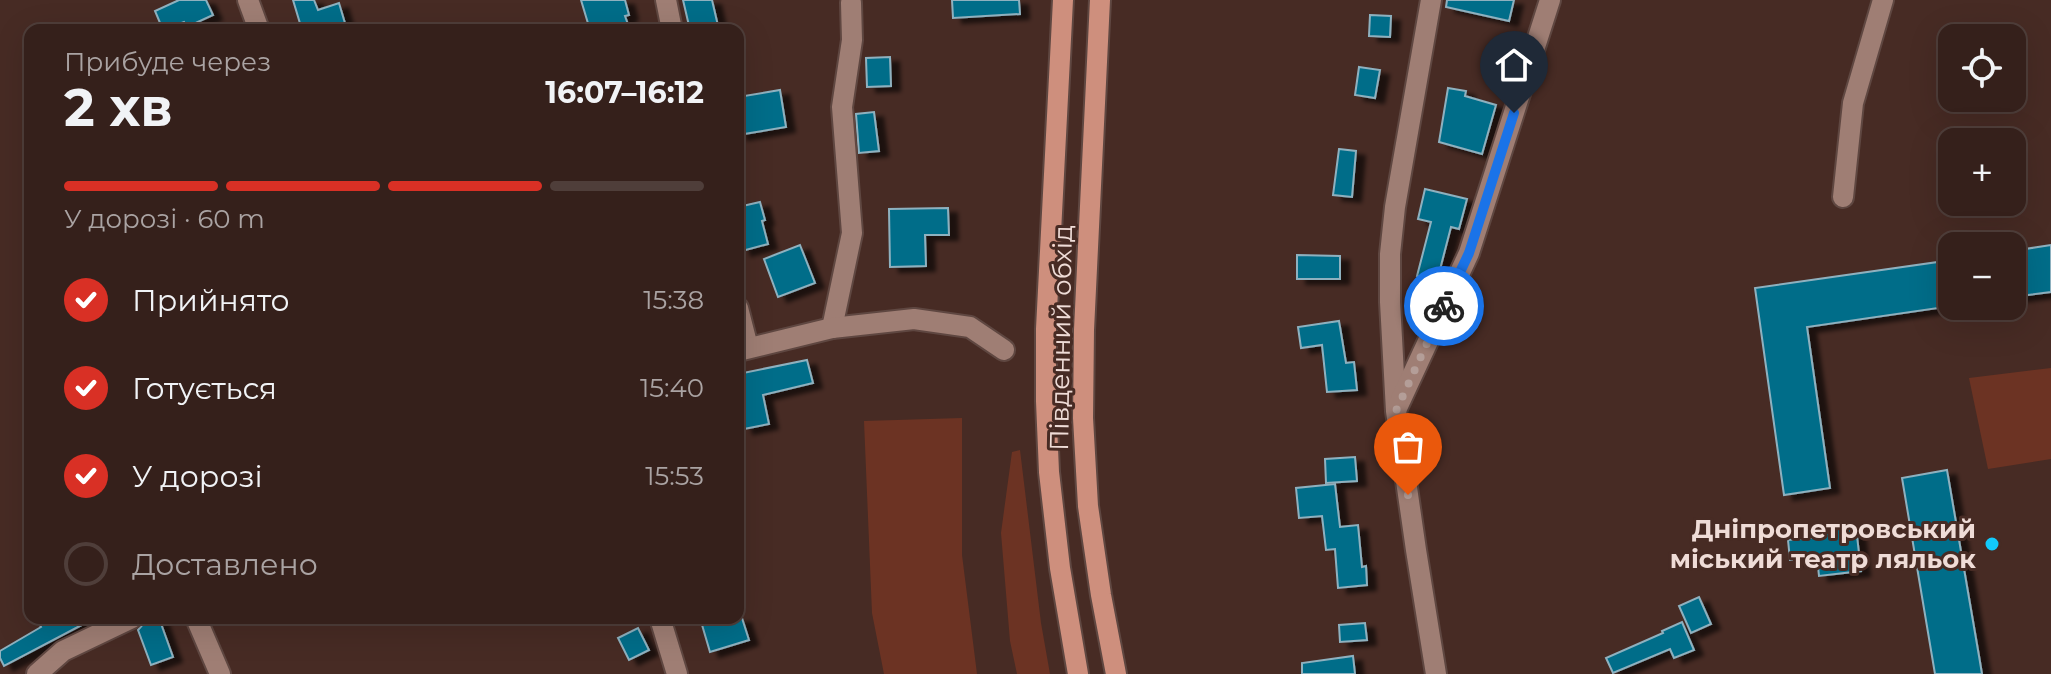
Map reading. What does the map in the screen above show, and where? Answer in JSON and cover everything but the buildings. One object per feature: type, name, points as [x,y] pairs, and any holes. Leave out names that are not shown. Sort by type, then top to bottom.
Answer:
[{"type":"main road","name":"Південний обхід","points":[[1063,0],[1046,329],[1046,401],[1049,472],[1058,554],[1078,674]]},
{"type":"main road","name":"Південний обхід","points":[[1100,0],[1084,314],[1083,418],[1088,506],[1116,674]]},
{"type":"street","points":[[248,0],[257,24]]},
{"type":"street","points":[[666,0],[671,24]]},
{"type":"street","points":[[1431,0],[1395,207],[1390,254],[1391,351],[1396,411],[1436,674]]},
{"type":"street","points":[[1396,411],[1469,253],[1550,0]]},
{"type":"street","points":[[1843,197],[1853,103],[1883,0]]},
{"type":"street","points":[[832,328],[852,233],[842,107],[852,40],[851,3]]},
{"type":"street","points":[[744,349],[832,328],[914,319],[970,327],[1004,350]]},
{"type":"street","points":[[37,674],[63,651],[119,624]]},
{"type":"street","points":[[199,624],[220,674]]},
{"type":"street","points":[[662,624],[677,674]]},
{"type":"shaded area","points":[[2051,368],[2051,459],[1988,469],[1969,378]]},
{"type":"shaded area","points":[[962,418],[962,555],[977,674],[884,674],[872,613],[864,421]]},
{"type":"shaded area","points":[[1020,450],[1050,674],[1017,674],[1010,641],[1001,533],[1012,452]]},
{"type":"way so far","points":[[1408,495],[1396,411],[1444,306]]},
{"type":"place","name":"Дніпропетровський міський театр ляльок","points":[[1992,544]]},
{"type":"route","points":[[1444,306],[1469,253],[1514,113]]}]
